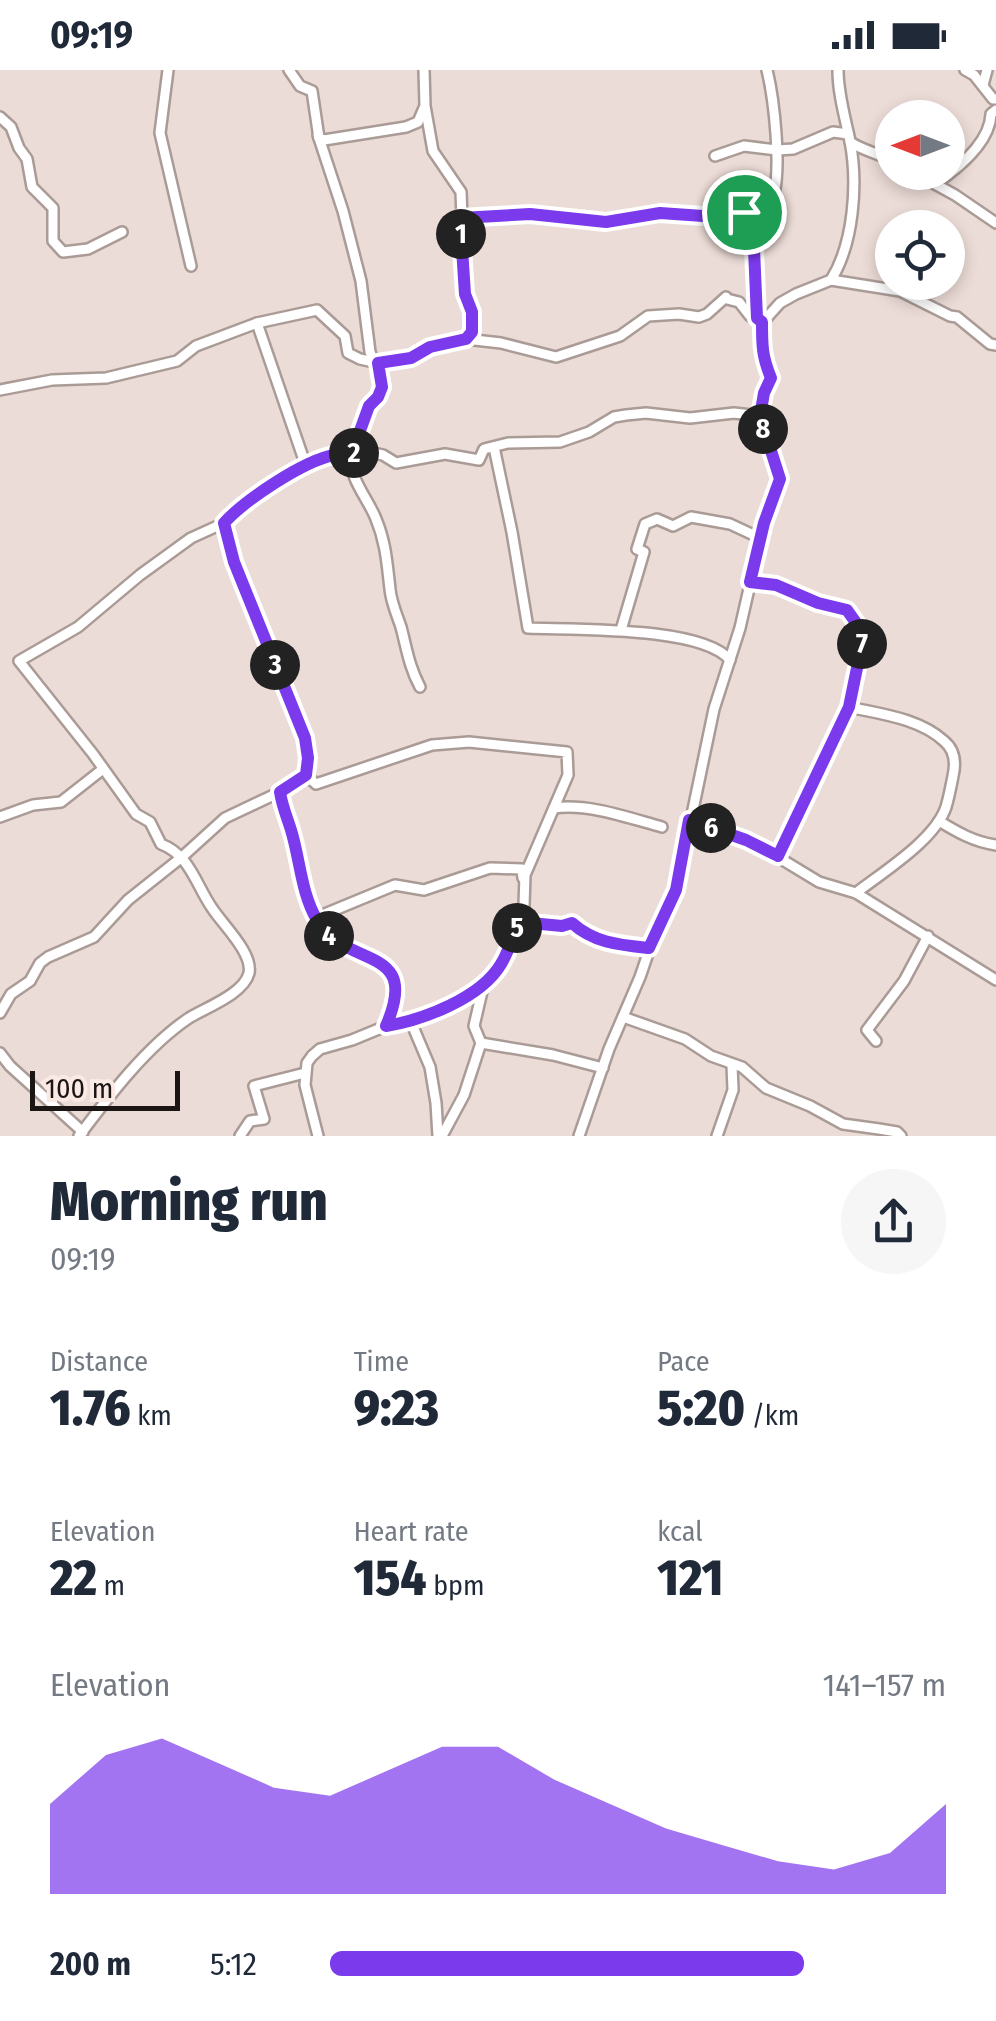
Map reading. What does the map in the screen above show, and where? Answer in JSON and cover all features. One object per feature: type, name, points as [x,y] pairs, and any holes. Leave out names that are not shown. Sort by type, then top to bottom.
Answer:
[{"type":"street","points":[[168,70],[160,133],[191,266]]},
{"type":"street","points":[[290,70],[300,86],[312,91],[319,138]]},
{"type":"street","points":[[424,70],[425,106],[436,159],[461,192],[465,294],[472,312],[472,337]]},
{"type":"street","points":[[579,1136],[649,948],[676,890],[714,709],[780,479],[760,416],[771,378],[762,352],[753,226],[755,216],[769,206],[774,194],[777,150],[767,70]]},
{"type":"street","points":[[831,280],[848,242],[853,162],[838,70]]},
{"type":"street","points":[[970,73],[986,70],[983,84]]},
{"type":"street","points":[[970,73],[996,99]]},
{"type":"street","points":[[319,138],[406,127],[418,122],[425,106]]},
{"type":"street","points":[[965,157],[976,148],[996,110]]},
{"type":"street","points":[[0,117],[12,126],[19,148],[28,159],[32,186],[53,208],[53,241],[63,252],[88,248],[122,232]]},
{"type":"street","points":[[418,122],[428,127]]},
{"type":"street","points":[[312,123],[343,211],[361,281],[370,352],[378,366],[382,387],[369,406],[350,466],[383,538],[392,602],[409,666],[420,687]]},
{"type":"street","points":[[715,156],[744,146],[792,149],[833,132],[849,138],[863,150]]},
{"type":"street","points":[[853,162],[863,150],[875,152]]},
{"type":"street","points":[[944,190],[996,223]]},
{"type":"street","points":[[460,218],[530,214],[606,222],[660,213],[759,213]]},
{"type":"street","points":[[759,320],[796,294],[831,280],[900,291],[957,316],[996,346]]},
{"type":"street","points":[[0,390],[52,380],[106,378],[177,361],[196,346],[256,324],[317,310],[345,336],[348,353],[378,366],[472,337],[556,356],[620,336],[648,316],[699,317],[726,296],[759,320]]},
{"type":"street","points":[[256,324],[306,466]]},
{"type":"street","points":[[0,1053],[81,1134],[104,1101],[179,1025],[218,1003],[247,979],[250,971],[248,959],[211,908],[182,857],[161,844],[150,822],[136,814],[20,661],[78,627],[191,538],[224,523],[240,506],[306,466],[332,456],[375,452],[396,464],[444,454],[479,460],[484,449],[508,443],[560,442],[589,432],[614,416],[760,416]]},
{"type":"street","points":[[494,446],[528,628],[621,630],[702,643],[724,652],[730,660]]},
{"type":"street","points":[[332,456],[352,473]]},
{"type":"street","points":[[621,630],[644,552],[637,549],[645,524],[657,519],[673,526],[691,517],[730,524],[760,538]]},
{"type":"street","points":[[224,523],[234,562],[305,738],[306,775]]},
{"type":"street","points":[[750,582],[776,585],[818,603],[847,610],[864,634],[849,707],[778,856]]},
{"type":"street","points":[[849,707],[904,719],[935,734],[948,744],[955,764],[946,808],[939,821],[923,840],[856,892]]},
{"type":"street","points":[[306,775],[316,784],[432,744],[469,742],[568,752],[568,775],[524,882]]},
{"type":"street","points":[[0,816],[33,805],[61,802],[104,769]]},
{"type":"street","points":[[0,1013],[11,994],[30,981],[40,963],[94,937],[128,900],[226,818],[306,775]]},
{"type":"street","points":[[280,792],[315,918],[333,939],[348,950],[382,963],[394,978],[394,1004],[386,1026]]},
{"type":"street","points":[[554,808],[576,808],[662,827]]},
{"type":"street","points":[[689,820],[746,840],[820,882],[856,892],[996,980]]},
{"type":"street","points":[[939,821],[964,836],[996,845]]},
{"type":"street","points":[[315,918],[395,885],[424,890],[490,868],[522,869],[524,905],[520,922],[500,967],[484,983],[457,1002],[411,1022],[386,1026],[312,1056],[305,1085],[318,1136]]},
{"type":"street","points":[[520,922],[562,926],[572,923],[597,940],[649,948]]},
{"type":"street","points":[[876,1041],[867,1030],[904,981],[928,936]]},
{"type":"street","points":[[440,1136],[464,1095],[482,1043],[474,1026],[484,983]]},
{"type":"street","points":[[623,1017],[685,1039],[711,1056],[742,1068],[766,1088],[843,1124],[901,1136]]},
{"type":"street","points":[[411,1022],[430,1067],[440,1136]]},
{"type":"street","points":[[482,1043],[603,1068]]},
{"type":"street","points":[[716,1136],[733,1090],[732,1065]]},
{"type":"street","points":[[240,1136],[250,1121],[264,1119],[254,1086],[305,1074]]},
{"type":"route","points":[[744,212],[759,213],[753,220],[757,318],[762,322],[762,352],[771,378],[760,416],[780,479],[764,523],[750,582],[776,585],[818,603],[847,610],[864,634],[849,707],[778,856],[689,820],[676,890],[649,948],[597,940],[572,923],[562,926],[520,922],[500,967],[484,983],[457,1002],[424,1017],[386,1026],[394,1004],[394,978],[382,963],[348,950],[333,939],[315,918],[280,792],[306,775],[305,738],[234,562],[224,523],[240,506],[306,466],[358,452],[357,439],[369,406],[382,387],[378,363],[411,358],[430,347],[466,339],[472,332],[460,218],[530,214],[606,222],[660,213],[703,216],[744,212]]}]
